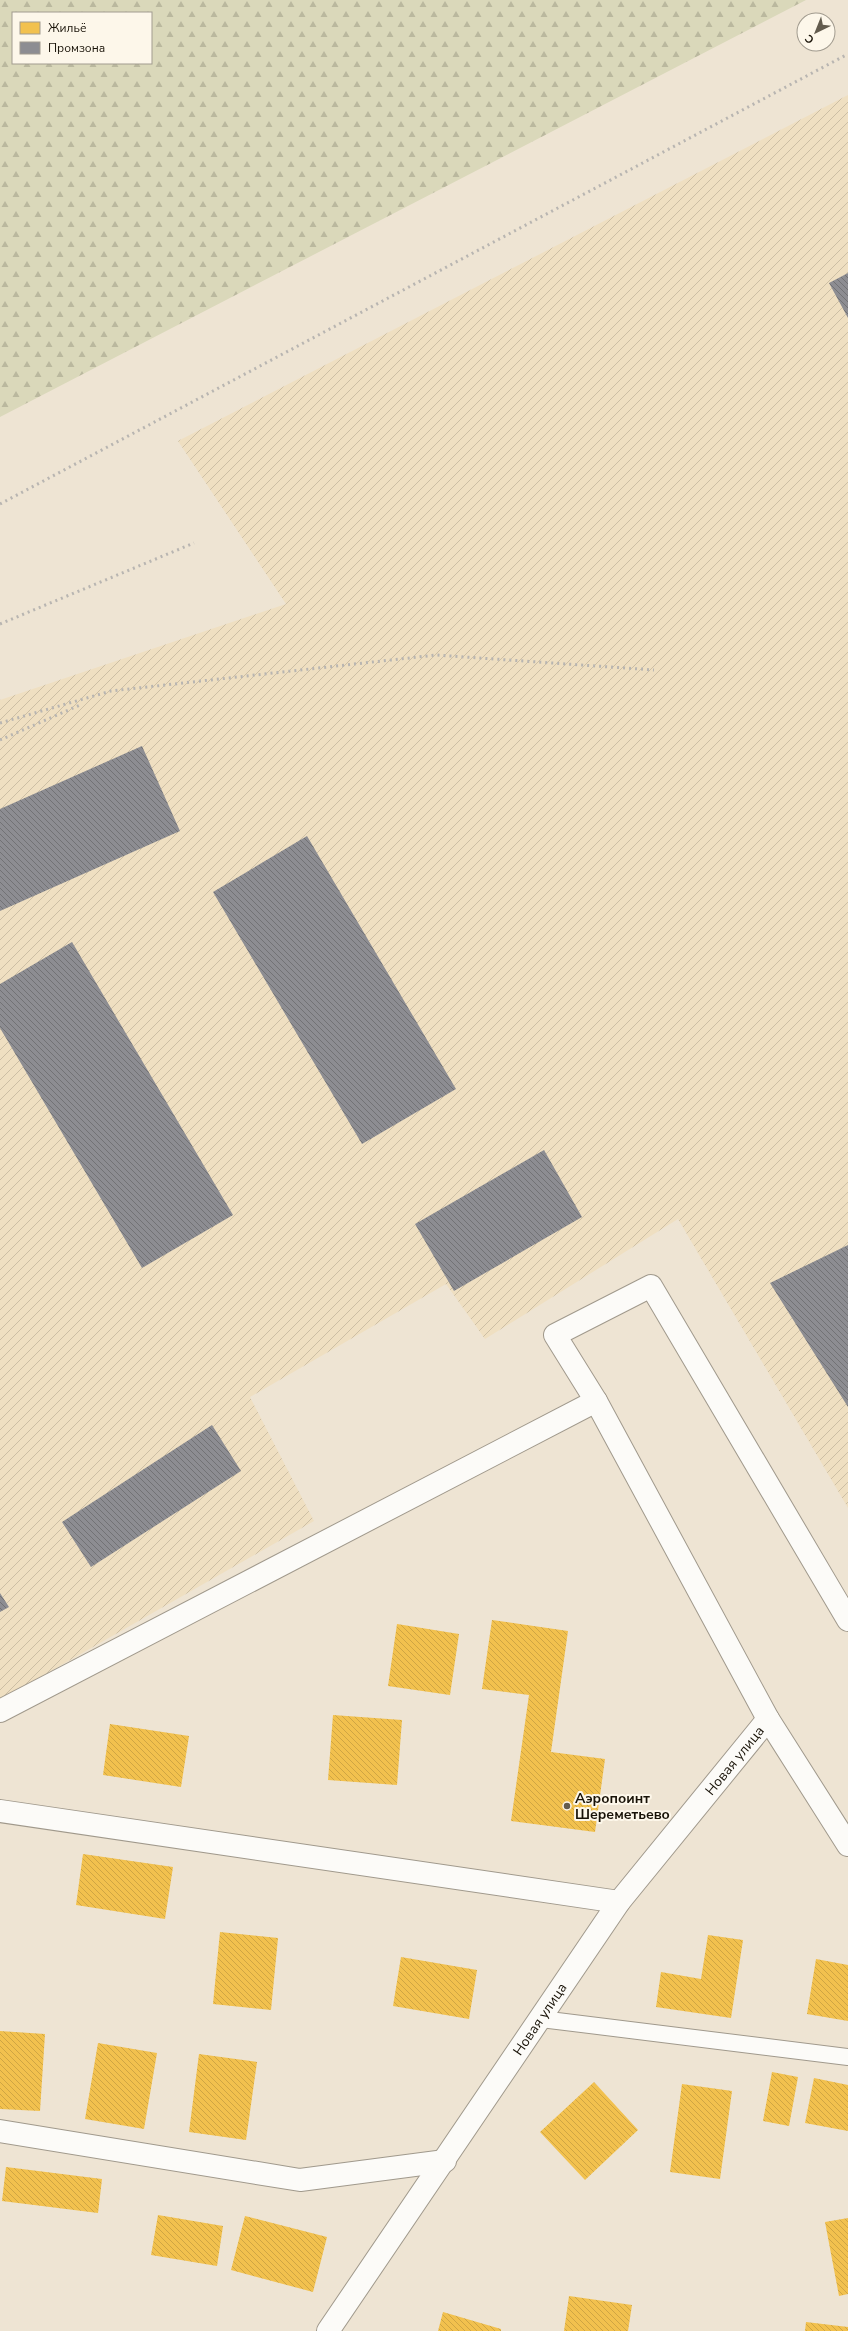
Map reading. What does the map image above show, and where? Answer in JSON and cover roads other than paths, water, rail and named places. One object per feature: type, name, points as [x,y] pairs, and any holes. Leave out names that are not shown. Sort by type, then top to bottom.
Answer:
[{"type":"street","points":[[848,1620],[651,1286],[555,1335],[596,1401],[768,1719],[848,1845]]},
{"type":"street","points":[[0,1711],[596,1401]]},
{"type":"street","name":"Новая улица","points":[[328,2331],[445,2161],[619,1902],[768,1719]]},
{"type":"street","points":[[0,1812],[619,1902]]},
{"type":"street","points":[[0,2131],[300,2180],[445,2161]]},
{"type":"lane","points":[[541,2019],[848,2057]]},
{"type":"railway","points":[[0,504],[848,54]]},
{"type":"railway","points":[[0,624],[194,543]]},
{"type":"railway","points":[[0,723],[111,691],[436,655],[654,670]]},
{"type":"railway","points":[[0,740],[80,705]]},
{"type":"place","name":"Аэропоинт Шереметьево","points":[[567,1806]]}]
